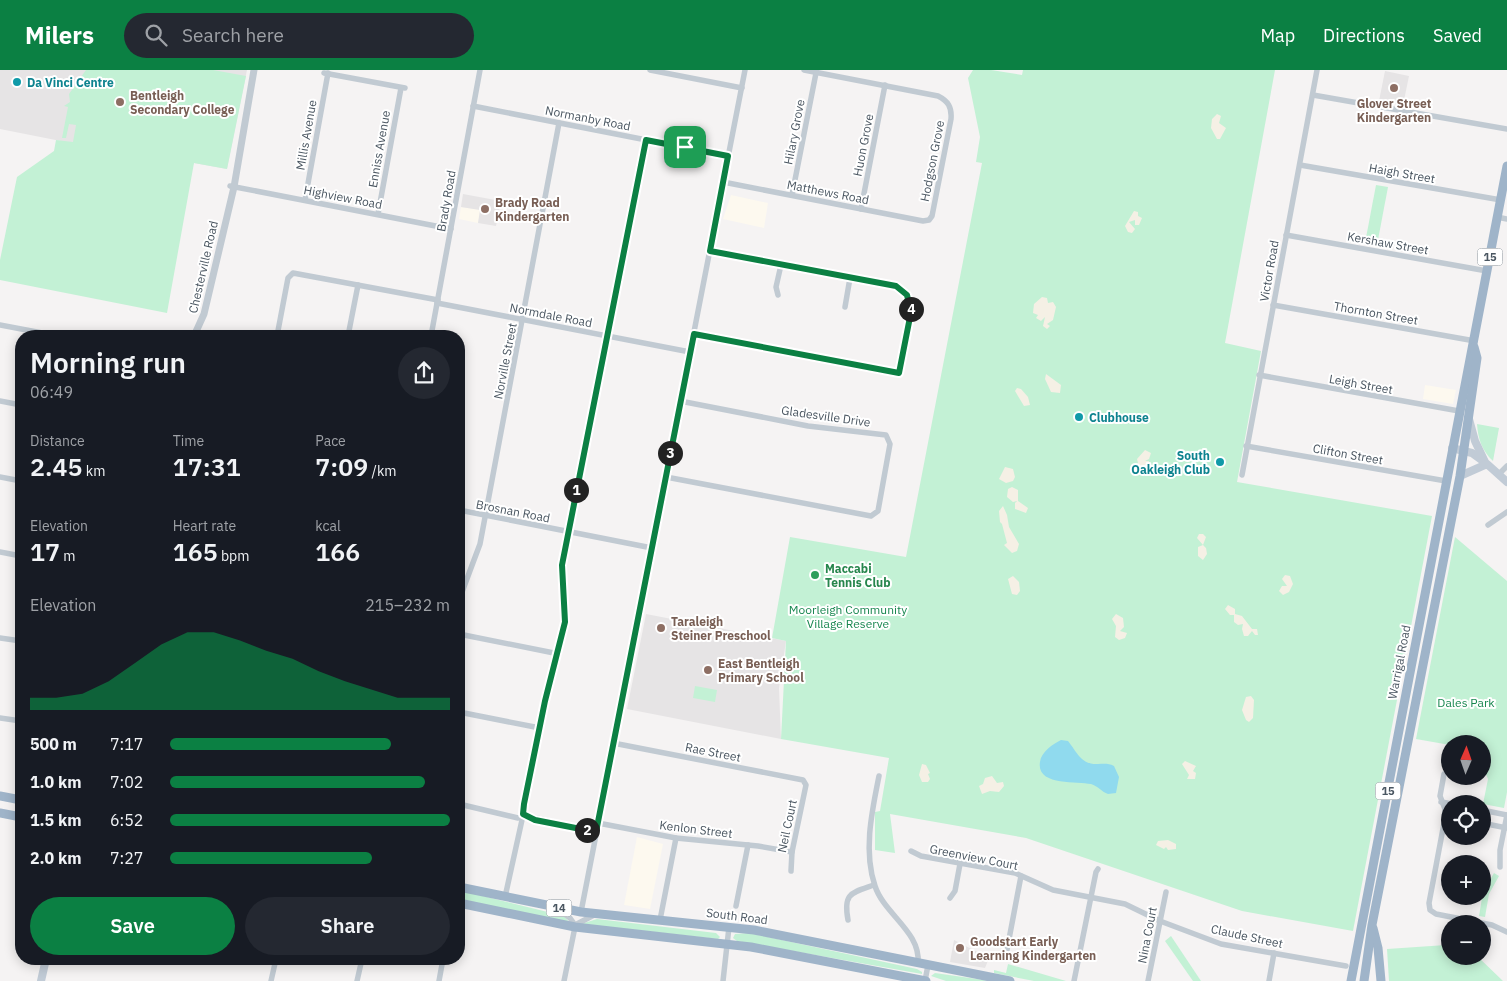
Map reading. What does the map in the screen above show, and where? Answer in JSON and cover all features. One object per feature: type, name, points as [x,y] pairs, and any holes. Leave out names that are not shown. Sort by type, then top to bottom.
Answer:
[{"type":"highway","name":"Warrigal Road","points":[[1351,981],[1507,166]]},
{"type":"highway","name":"Warrigal Road","points":[[1364,981],[1372,925],[1460,476],[1476,358],[1474,344]]},
{"type":"highway","points":[[0,796],[15,799]]},
{"type":"highway","points":[[0,813],[15,816]]},
{"type":"highway","name":"South Road","points":[[465,887],[580,912],[729,927],[1010,981]]},
{"type":"highway","name":"14","points":[[465,904],[575,926],[756,948],[926,981]]},
{"type":"highway","points":[[1372,925],[1378,948],[1381,981]]},
{"type":"main road","points":[[1469,416],[1474,439],[1486,463]]},
{"type":"main road","points":[[1452,448],[1464,450],[1486,463],[1507,482]]},
{"type":"main road","points":[[1460,476],[1486,463]]},
{"type":"main road","points":[[41,981],[45,965]]},
{"type":"street","name":"Chesterville Road","points":[[197,330],[204,314],[229,202],[254,70]]},
{"type":"street","name":"Brady Road","points":[[432,330],[480,70]]},
{"type":"street","points":[[650,70],[680,73],[742,88]]},
{"type":"street","points":[[580,912],[745,70]]},
{"type":"street","points":[[804,70],[885,86]]},
{"type":"street","name":"Victor Road","points":[[1242,475],[1259,375],[1318,70]]},
{"type":"street","name":"Hilary Grove","points":[[792,196],[816,72]]},
{"type":"street","name":"Millis Avenue","points":[[305,200],[326,73],[403,88]]},
{"type":"street","name":"Hodgson Grove","points":[[885,86],[938,96],[949,104],[951,119],[932,216],[929,220]]},
{"type":"street","name":"Huon Grove","points":[[861,209],[885,86]]},
{"type":"street","name":"Enniss Avenue","points":[[378,214],[403,88]]},
{"type":"street","points":[[1313,95],[1507,129]]},
{"type":"street","name":"Normanby Road","points":[[473,106],[728,156]]},
{"type":"street","name":"Norville Street","points":[[465,585],[478,551],[560,123]]},
{"type":"street","points":[[505,896],[540,728],[565,622],[561,569],[646,140]]},
{"type":"street","name":"Haigh Street","points":[[1300,165],[1500,200]]},
{"type":"street","name":"Matthews Road","points":[[723,182],[924,222],[929,220]]},
{"type":"street","name":"Highview Road","points":[[232,186],[451,229]]},
{"type":"street","points":[[1497,217],[1507,219]]},
{"type":"street","name":"Kershaw Street","points":[[1286,235],[1487,271]]},
{"type":"street","points":[[694,334],[899,373],[911,312],[909,298],[903,290],[896,286],[710,251]]},
{"type":"street","points":[[778,295],[776,287],[781,264]]},
{"type":"street","name":"Normdale Road","points":[[278,330],[288,278],[291,273],[690,352]]},
{"type":"street","points":[[845,307],[850,278]]},
{"type":"street","points":[[349,330],[358,285]]},
{"type":"street","name":"Thornton Street","points":[[1273,305],[1474,344]]},
{"type":"street","points":[[0,325],[26,330]]},
{"type":"street","name":"Leigh Street","points":[[1259,375],[1459,411]]},
{"type":"street","points":[[0,401],[15,404]]},
{"type":"street","name":"Gladesville Drive","points":[[666,477],[871,516],[878,511],[890,444],[886,435],[808,426],[680,401]]},
{"type":"street","name":"Clifton Street","points":[[1246,446],[1446,481]]},
{"type":"street","points":[[1499,474],[1507,466]]},
{"type":"street","points":[[0,477],[15,480]]},
{"type":"street","name":"Brosnan Road","points":[[465,511],[652,548]]},
{"type":"street","points":[[1488,524],[1507,512]]},
{"type":"street","points":[[0,552],[15,555]]},
{"type":"street","points":[[465,635],[558,654]]},
{"type":"street","points":[[0,638],[15,640]]},
{"type":"street","points":[[465,713],[540,728]]},
{"type":"street","points":[[0,718],[15,720]]},
{"type":"street","name":"Rae Street","points":[[614,743],[801,779],[806,786]]},
{"type":"street","points":[[879,776],[871,818],[870,866],[874,885],[884,904],[918,946],[918,963]]},
{"type":"street","points":[[870,782],[877,784]]},
{"type":"street","points":[[1441,798],[1442,785]]},
{"type":"street","name":"Neil Court","points":[[791,871],[792,852],[806,786]]},
{"type":"street","points":[[465,805],[596,832]]},
{"type":"street","points":[[1491,812],[1507,815],[1506,828],[1499,855],[1500,867]]},
{"type":"street","name":"Kenlon Street","points":[[598,824],[676,838],[748,845],[792,852]]},
{"type":"street","points":[[1491,825],[1506,828]]},
{"type":"street","points":[[660,920],[676,838]]},
{"type":"street","points":[[1441,844],[1429,903],[1430,910],[1436,914],[1492,925],[1507,932]]},
{"type":"street","points":[[736,906],[748,845]]},
{"type":"street","name":"Greenview Court","points":[[912,852],[922,856],[1021,876],[1053,890],[1091,897]]},
{"type":"street","points":[[950,898],[955,891],[960,864]]},
{"type":"street","points":[[1074,981],[1098,869]]},
{"type":"street","points":[[1006,955],[1021,876]]},
{"type":"street","points":[[848,920],[847,898],[853,892],[874,885]]},
{"type":"street","name":"Nina Court","points":[[1148,981],[1166,892]]},
{"type":"street","name":"Claude Street","points":[[1091,897],[1125,904],[1221,944],[1346,966]]},
{"type":"street","points":[[556,908],[569,916],[575,926]]},
{"type":"street","points":[[564,981],[575,926],[582,920],[596,914]]},
{"type":"street","points":[[723,981],[729,927]]},
{"type":"street","points":[[1269,981],[1274,953]]},
{"type":"street","points":[[271,981],[275,965]]},
{"type":"street","points":[[357,981],[361,965]]},
{"type":"street","points":[[439,981],[443,965]]},
{"type":"street","points":[[926,981],[928,965]]},
{"type":"shaded area","name":"Bentleigh Secondary College","points":[[0,70],[247,70],[227,169],[194,163],[192,167],[0,129]]},
{"type":"shaded area","name":"Glover Street Kindergarten","points":[[1385,71],[1409,76],[1403,105],[1379,101]]},
{"type":"shaded area","name":"Brady Road Kindergarten","points":[[463,194],[501,201],[496,226],[478,223],[480,210],[461,207]]},
{"type":"shaded area","points":[[731,195],[768,203],[764,228],[723,219]]},
{"type":"shaded area","points":[[461,207],[481,210],[478,223],[459,219]]},
{"type":"shaded area","points":[[1425,385],[1456,390],[1453,404],[1423,399]]},
{"type":"shaded area","name":"East Bentleigh Primary School","points":[[646,614],[786,641],[779,688],[781,739],[627,709]]},
{"type":"shaded area","points":[[637,837],[663,844],[650,909],[624,905]]},
{"type":"shaded area","name":"Goodstart Early Learning Kindergarten","points":[[954,940],[989,958],[985,968],[950,962]]},
{"type":"green space","points":[[86,70],[213,70],[246,76],[227,169],[194,163],[167,313],[0,280],[0,260],[17,177],[54,151],[56,140],[73,142],[76,125],[69,124],[66,138],[62,138],[68,107],[64,106],[70,102],[69,94]]},
{"type":"green space","name":"Moorleigh Community Village Reserve","points":[[973,70],[991,70],[1022,75],[1023,70],[1275,70],[1225,343],[1261,351],[1237,482],[1432,516],[1353,931],[1242,911],[1026,838],[890,814],[895,853],[875,850],[875,812],[880,811],[889,758],[781,739],[786,641],[772,638],[790,537],[906,557],[982,163],[976,162],[980,137],[968,78]]},
{"type":"green space","points":[[1376,185],[1388,187],[1377,245],[1365,243]]},
{"type":"green space","points":[[1477,424],[1499,428],[1493,461],[1481,444]]},
{"type":"green space","name":"Dales Park","points":[[1455,537],[1507,581],[1507,792],[1504,808],[1491,806],[1491,795],[1485,795],[1487,785],[1491,785],[1491,735],[1441,735],[1441,743],[1416,739]]},
{"type":"green space","points":[[695,686],[717,690],[715,702],[693,698]]},
{"type":"green space","points":[[1494,873],[1499,876],[1491,890],[1491,878]]},
{"type":"green space","points":[[465,891],[564,916],[570,923],[465,900]]},
{"type":"green space","points":[[1481,905],[1487,905],[1485,915],[1479,915]]},
{"type":"green space","points":[[597,919],[716,933],[720,937],[718,939],[581,924]]},
{"type":"green space","points":[[749,933],[917,969],[922,974],[737,941],[733,938],[735,934]]},
{"type":"green space","points":[[1171,936],[1201,981],[1193,981],[1165,941]]},
{"type":"green space","points":[[1441,945],[1441,965],[1486,965],[1503,981],[1389,981],[1387,949]]},
{"type":"green space","points":[[1008,964],[1066,981],[1034,981],[994,973],[994,970],[1006,973]]},
{"type":"green space","points":[[935,973],[991,981],[946,981],[931,976]]},
{"type":"sand","points":[[1217,114],[1221,116],[1219,123],[1226,128],[1220,139],[1217,139],[1211,128],[1212,119]]},
{"type":"sand","points":[[1134,211],[1138,212],[1138,216],[1142,218],[1139,225],[1135,225],[1135,220],[1129,222],[1135,229],[1132,233],[1128,232],[1125,226]]},
{"type":"sand","points":[[1042,297],[1047,298],[1048,303],[1053,302],[1056,307],[1053,320],[1047,324],[1050,326],[1047,329],[1043,326],[1045,317],[1041,321],[1036,318],[1038,315],[1033,313],[1034,304]]},
{"type":"sand","points":[[1046,374],[1061,385],[1060,393],[1051,392],[1045,379]]},
{"type":"sand","points":[[1017,388],[1021,389],[1028,397],[1030,405],[1024,406],[1015,391]]},
{"type":"sand","points":[[1145,450],[1151,453],[1149,459],[1145,461],[1149,461],[1149,464],[1146,470],[1136,474],[1134,470],[1138,463],[1137,459]]},
{"type":"sand","points":[[1005,467],[1013,469],[1015,477],[1013,481],[1006,483],[999,479]]},
{"type":"sand","points":[[1012,487],[1018,490],[1018,501],[1028,508],[1026,513],[1015,509],[1017,501],[1013,502],[1007,497],[1008,489]]},
{"type":"sand","points":[[1003,506],[1009,527],[1019,544],[1017,551],[1012,553],[1004,545],[1007,543],[1000,522],[999,511]]},
{"type":"sand","points":[[1199,534],[1203,534],[1206,537],[1203,545],[1197,538]]},
{"type":"sand","points":[[1203,545],[1206,548],[1207,554],[1203,560],[1198,556],[1198,547]]},
{"type":"sand","points":[[1285,575],[1290,576],[1293,584],[1289,592],[1283,595],[1279,591],[1282,586],[1287,586],[1282,579]]},
{"type":"sand","points":[[1013,576],[1019,582],[1020,591],[1017,595],[1012,594],[1008,579]]},
{"type":"sand","points":[[1228,605],[1235,609],[1235,614],[1242,616],[1252,629],[1257,629],[1258,635],[1255,635],[1252,631],[1248,636],[1244,636],[1243,624],[1238,625],[1234,622],[1234,615],[1230,615],[1225,609]]},
{"type":"sand","points":[[1116,614],[1123,618],[1124,627],[1120,631],[1127,633],[1125,638],[1119,640],[1115,637],[1116,626],[1112,619]]},
{"type":"sand","points":[[1251,696],[1254,700],[1253,718],[1249,722],[1246,720],[1242,710],[1246,697]]},
{"type":"sand","points":[[1185,761],[1196,766],[1193,771],[1196,773],[1195,779],[1187,779],[1189,775],[1182,764]]},
{"type":"sand","points":[[922,764],[926,765],[930,773],[928,774],[930,779],[928,782],[922,782],[919,775]]},
{"type":"sand","points":[[992,776],[997,783],[1003,782],[1004,786],[999,792],[990,791],[982,794],[979,786],[983,784],[985,778]]},
{"type":"sand","points":[[1168,840],[1176,844],[1176,849],[1168,850],[1166,847],[1164,849],[1156,845],[1158,841]]},
{"type":"water","points":[[1061,740],[1068,741],[1080,757],[1087,762],[1114,766],[1119,777],[1116,793],[1108,794],[1091,784],[1059,781],[1044,775],[1040,770],[1041,758],[1048,749]]},
{"type":"place","name":"Da Vinci Centre","points":[[17,82]]},
{"type":"place","name":"Glover Street Kindergarten","points":[[1394,88]]},
{"type":"place","name":"Bentleigh Secondary College","points":[[120,102]]},
{"type":"place","name":"Brady Road Kindergarten","points":[[485,209]]},
{"type":"place","name":"Clubhouse","points":[[1079,417]]},
{"type":"place","name":"South Oakleigh Club","points":[[1220,462]]},
{"type":"place","name":"Maccabi Tennis Club","points":[[815,575]]},
{"type":"place","name":"Taraleigh Steiner Preschool","points":[[661,628]]},
{"type":"place","name":"East Bentleigh Primary School","points":[[708,670]]},
{"type":"place","name":"Goodstart Early Learning Kindergarten","points":[[960,948]]},
{"type":"route","points":[[646,140],[685,147],[728,156],[710,251],[896,286],[903,290],[909,298],[911,312],[899,373],[694,334],[596,832],[535,820],[523,814],[524,804],[545,701],[558,658],[565,622],[562,565],[646,140]]}]
